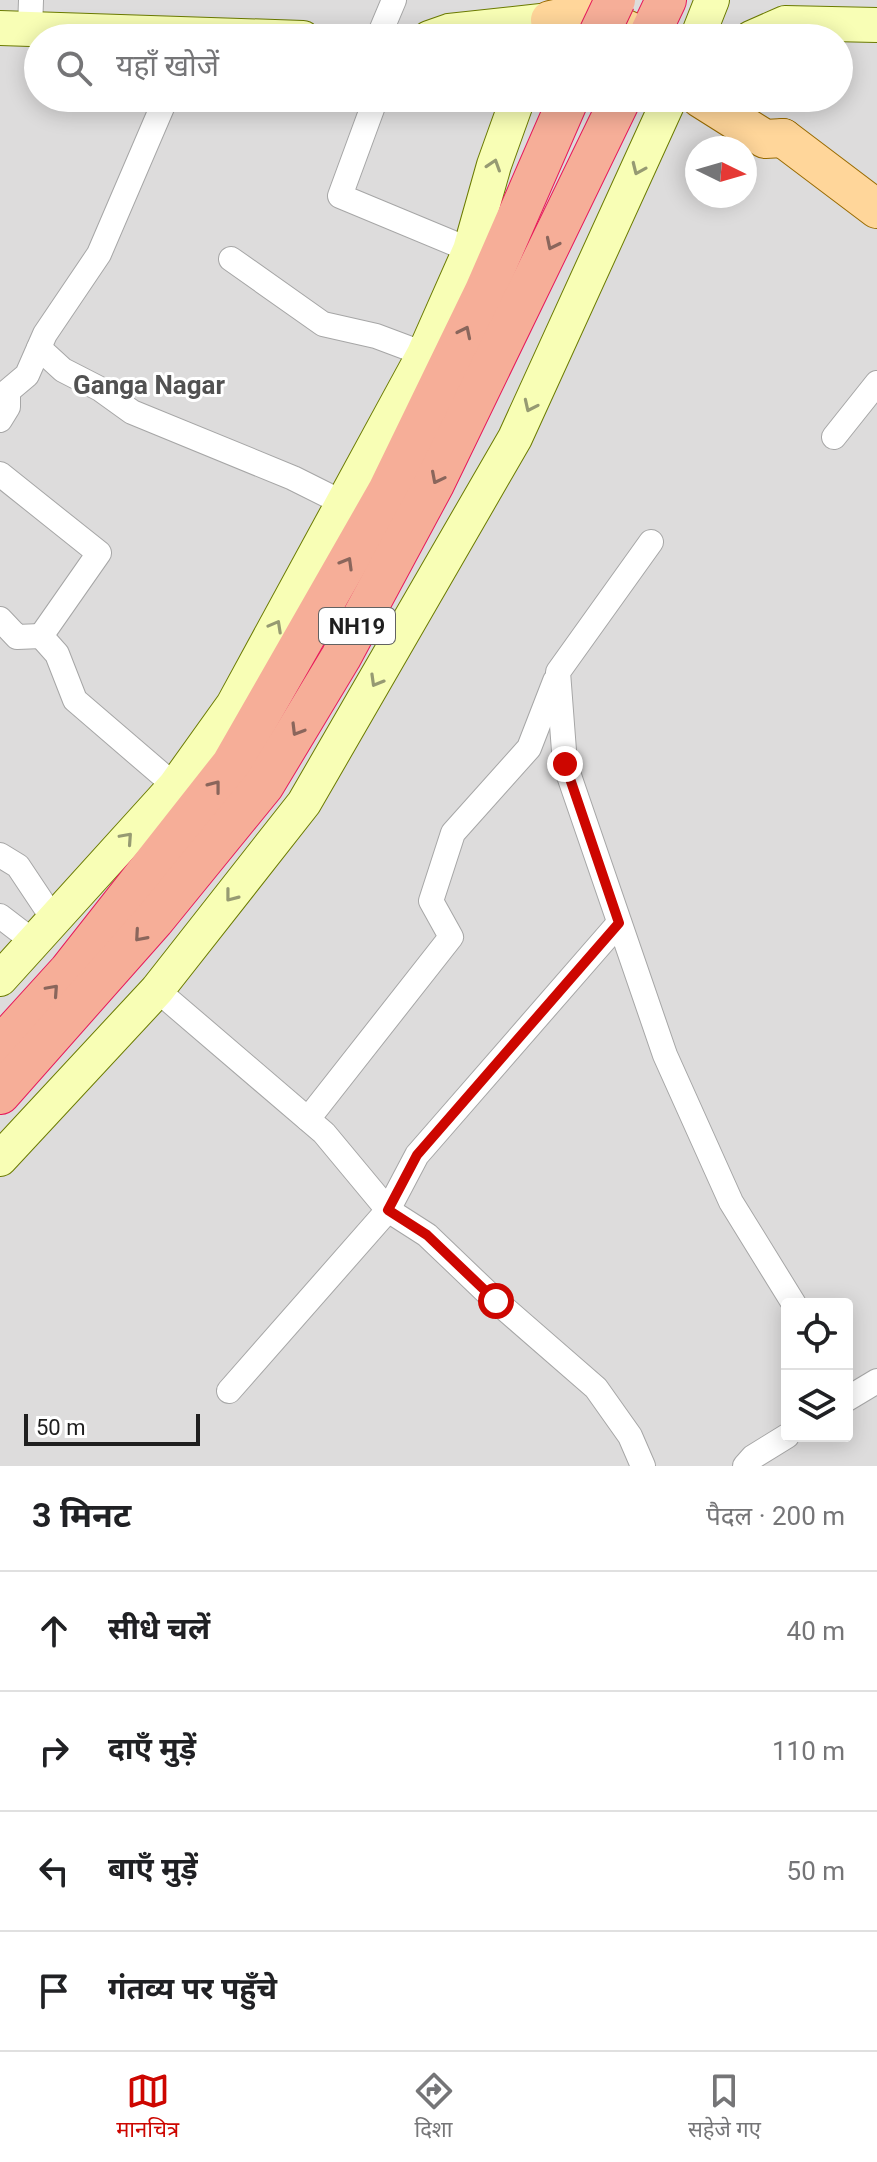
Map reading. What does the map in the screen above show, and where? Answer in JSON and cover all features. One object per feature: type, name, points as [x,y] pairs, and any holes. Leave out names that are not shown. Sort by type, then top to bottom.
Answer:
[{"type":"highway","points":[[604,24],[615,0]]},
{"type":"highway","points":[[654,24],[666,0]]},
{"type":"highway","name":"NH19","points":[[0,1047],[69,971],[232,764],[388,491],[485,291],[563,112]]},
{"type":"highway","name":"NH19","points":[[0,1094],[154,920],[264,785],[341,657],[434,484],[614,112]]},
{"type":"main road","points":[[703,24],[712,0]]},
{"type":"main road","points":[[567,24],[589,12],[616,24]]},
{"type":"main road","points":[[20,19],[67,24]]},
{"type":"main road","points":[[783,24],[831,24]]},
{"type":"main road","points":[[853,24],[877,25]]},
{"type":"main road","points":[[0,979],[175,786],[233,705],[424,354],[470,250],[513,112]]},
{"type":"main road","points":[[0,1159],[157,990],[304,803],[515,438],[664,112]]},
{"type":"main road","points":[[722,112],[765,139],[783,138]]},
{"type":"main road","points":[[769,112],[775,116],[783,138],[877,209]]},
{"type":"street","points":[[384,24],[394,0]]},
{"type":"street","points":[[0,420],[8,407],[8,391],[27,375],[45,334],[99,254],[160,112]]},
{"type":"street","points":[[371,112],[340,196],[470,250]]},
{"type":"street","points":[[231,259],[323,324],[376,336],[424,354]]},
{"type":"street","points":[[39,348],[63,370],[100,389],[132,412],[293,478],[343,503]]},
{"type":"street","points":[[834,437],[877,383]]},
{"type":"street","points":[[0,474],[99,553],[41,636]]},
{"type":"street","points":[[308,1119],[451,937],[431,901],[453,833],[529,748],[558,672],[651,542]]},
{"type":"street","points":[[0,619],[17,637],[41,636]]},
{"type":"street","points":[[41,636],[57,654],[75,700],[175,786]]},
{"type":"street","points":[[558,672],[565,764],[665,1055],[731,1202],[790,1298]]},
{"type":"street","points":[[0,855],[18,866],[44,931]]},
{"type":"street","points":[[0,916],[44,931]]},
{"type":"street","points":[[229,1391],[388,1210],[417,1155],[619,923]]},
{"type":"street","points":[[157,990],[324,1133],[388,1210],[427,1235],[496,1301],[596,1388],[630,1436],[643,1466]]},
{"type":"street","points":[[745,1466],[753,1457],[781,1440]]},
{"type":"shaded area","points":[[0,0],[877,0],[877,1466],[0,1466]]},
{"type":"district","name":"Ganga Nagar","points":[[149,385]]},
{"type":"route","points":[[496,1301],[427,1235],[388,1210],[417,1155],[619,923],[565,764]]}]
